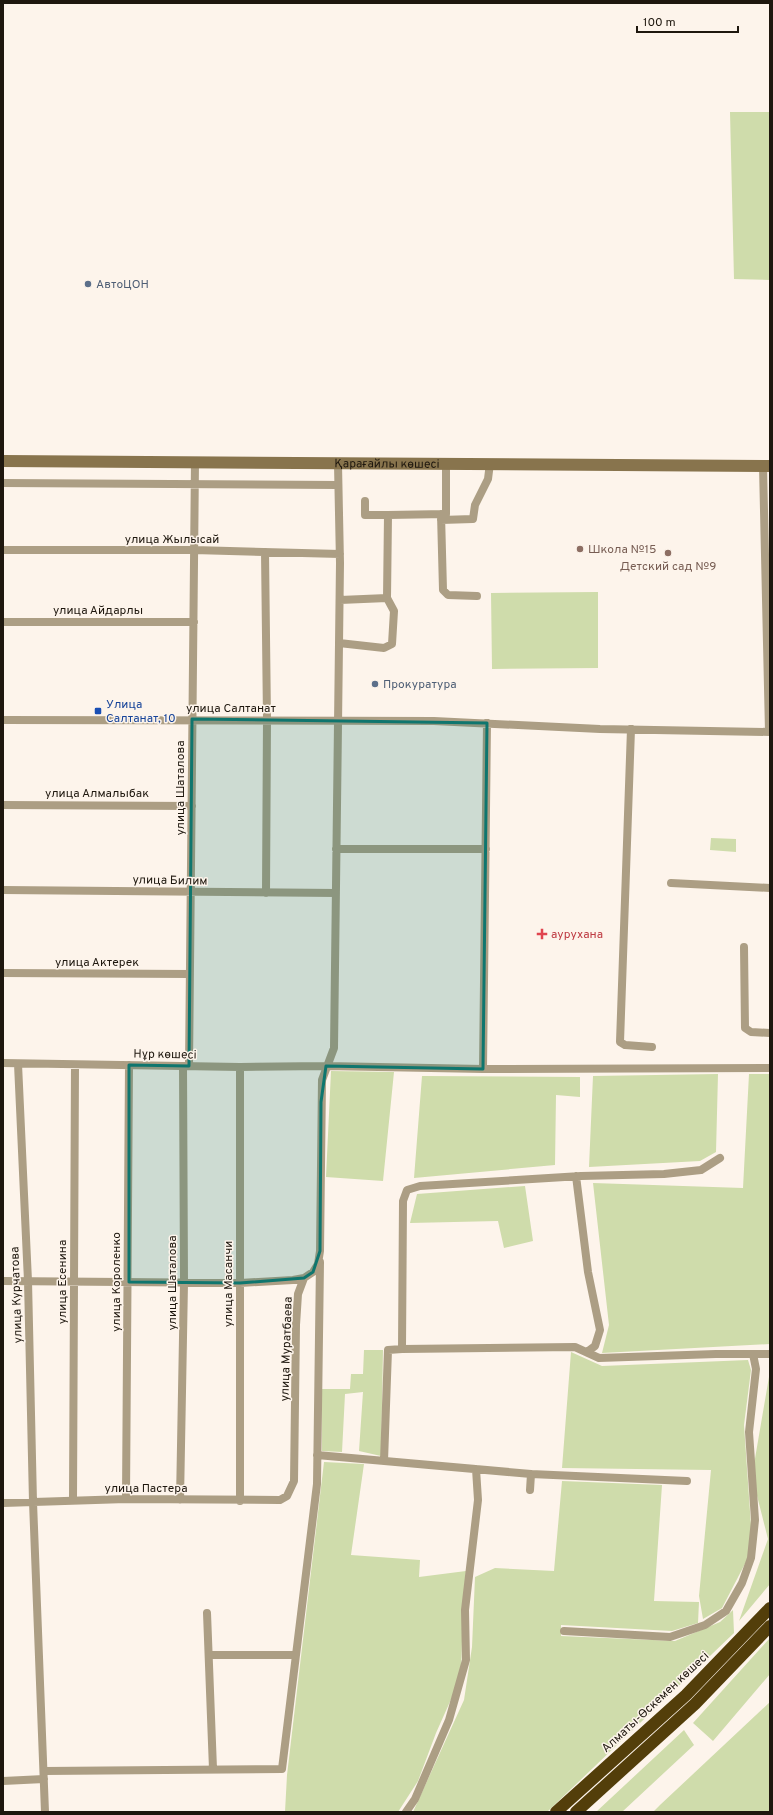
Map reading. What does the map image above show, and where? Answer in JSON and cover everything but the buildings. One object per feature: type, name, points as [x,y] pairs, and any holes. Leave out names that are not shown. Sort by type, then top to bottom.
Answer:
[{"type":"highway","name":"Алматы-Өскемен көшесі","points":[[556,1812],[686,1695],[770,1608]]},
{"type":"highway","points":[[576,1812],[695,1704],[770,1626]]},
{"type":"street","name":"Қарағайлы көшесі","points":[[3,461],[767,466]]},
{"type":"street","name":"улица Шаталова","points":[[180,1500],[186,1066],[190,974],[195,462]]},
{"type":"street","points":[[441,517],[446,514],[446,463]]},
{"type":"street","points":[[365,501],[365,515],[473,519],[475,504],[488,479],[490,463]]},
{"type":"street","name":"улица Муратбаева","points":[[287,1496],[294,1481],[296,1325],[298,1294],[304,1278],[313,1272],[318,1264],[320,1251],[322,1080],[334,1048],[340,600],[338,464]]},
{"type":"street","points":[[767,466],[769,732]]},
{"type":"street","points":[[3,483],[338,485]]},
{"type":"street","points":[[339,644],[384,648],[392,644],[394,611],[387,598],[388,515]]},
{"type":"street","points":[[441,517],[443,590],[448,595],[478,596]]},
{"type":"street","name":"улица Жылысай","points":[[3,550],[194,550],[340,554]]},
{"type":"street","points":[[265,552],[267,720],[266,893]]},
{"type":"street","points":[[340,600],[387,598]]},
{"type":"street","name":"улица Айдарлы","points":[[3,622],[194,622]]},
{"type":"street","name":"улица Салтанат","points":[[3,720],[192,719],[434,721],[631,729],[769,732]]},
{"type":"street","points":[[483,1069],[487,723]]},
{"type":"street","points":[[631,729],[620,1042],[625,1045],[652,1047]]},
{"type":"street","name":"улица Алмалыбак","points":[[3,805],[192,806]]},
{"type":"street","points":[[336,849],[486,849]]},
{"type":"street","points":[[671,884],[770,888]]},
{"type":"street","name":"улица Билим","points":[[3,890],[336,894]]},
{"type":"street","points":[[744,947],[745,1028],[751,1032],[770,1033]]},
{"type":"street","name":"улица Актерек","points":[[3,973],[190,974]]},
{"type":"street","name":"Нұр көшесі","points":[[3,1063],[483,1069],[770,1068]]},
{"type":"street","name":"улица Курчатова","points":[[18,1064],[28,1281],[33,1502],[45,1812]]},
{"type":"street","name":"улица Есенина","points":[[73,1500],[75,1065]]},
{"type":"street","name":"улица Короленко","points":[[126,1499],[129,1282],[129,1065]]},
{"type":"street","name":"улица Масанчи","points":[[240,1066],[240,1501]]},
{"type":"street","points":[[402,1350],[402,1201],[407,1190],[420,1186],[576,1176],[664,1174],[701,1170],[720,1158]]},
{"type":"street","points":[[576,1176],[588,1272],[600,1330],[595,1346],[587,1352]]},
{"type":"street","points":[[3,1781],[44,1775],[213,1769],[282,1769],[317,1484],[320,1251]]},
{"type":"street","points":[[3,1281],[240,1283],[304,1278]]},
{"type":"street","points":[[384,1461],[388,1350],[575,1347],[599,1358],[770,1354]]},
{"type":"street","points":[[564,1631],[670,1637],[705,1625],[726,1611],[742,1583],[751,1558],[752,1550],[755,1520],[749,1432],[756,1369],[753,1354]]},
{"type":"street","points":[[317,1455],[531,1474],[688,1481]]},
{"type":"street","points":[[406,1812],[415,1799],[449,1720],[466,1660],[465,1610],[478,1500],[476,1469]]},
{"type":"street","points":[[530,1490],[531,1474]]},
{"type":"street","name":"улица Пастера","points":[[3,1503],[126,1499],[240,1501],[280,1500],[287,1496]]},
{"type":"street","points":[[207,1613],[213,1769]]},
{"type":"street","points":[[209,1655],[296,1655]]},
{"type":"highlighted area","points":[[192,719],[487,723],[483,1069],[326,1066],[321,1102],[320,1251],[313,1272],[304,1278],[240,1283],[129,1282],[129,1065],[189,1066]]},
{"type":"green space","points":[[730,112],[770,112],[770,280],[734,279]]},
{"type":"green space","points":[[598,592],[598,668],[492,669],[491,593]]},
{"type":"green space","points":[[711,838],[736,839],[736,852],[710,850]]},
{"type":"green space","points":[[331,1071],[394,1072],[383,1181],[326,1177]]},
{"type":"green space","points":[[718,1074],[716,1152],[700,1161],[589,1167],[593,1076]]},
{"type":"green space","points":[[749,1074],[770,1074],[770,1344],[602,1353],[609,1325],[593,1183],[743,1188]]},
{"type":"green space","points":[[422,1076],[580,1077],[580,1097],[556,1095],[555,1165],[414,1178]]},
{"type":"green space","points":[[525,1186],[533,1241],[504,1248],[498,1221],[410,1223],[417,1194]]},
{"type":"green space","points":[[364,1350],[383,1350],[381,1456],[359,1451],[363,1392],[345,1394],[342,1452],[322,1451],[322,1389],[350,1389],[351,1374],[363,1374]]},
{"type":"green space","points":[[571,1352],[602,1366],[748,1360],[751,1370],[744,1425],[751,1526],[749,1556],[722,1608],[703,1619],[699,1596],[711,1470],[562,1468]]},
{"type":"green space","points":[[770,1371],[770,1584],[739,1621],[768,1539],[752,1476]]},
{"type":"green space","points":[[324,1462],[364,1464],[351,1555],[420,1560],[419,1577],[466,1571],[463,1605],[461,1677],[436,1733],[418,1781],[398,1812],[285,1812],[287,1775]]},
{"type":"green space","points":[[562,1481],[662,1485],[654,1601],[699,1602],[698,1623],[672,1631],[561,1625],[561,1636],[675,1641],[720,1622],[733,1610],[734,1633],[547,1812],[413,1812],[464,1700],[472,1647],[475,1577],[495,1568],[554,1571]]},
{"type":"green space","points":[[770,1638],[770,1674],[713,1741],[693,1723]]},
{"type":"green space","points":[[770,1702],[770,1812],[653,1812],[660,1805]]},
{"type":"green space","points":[[684,1730],[694,1745],[622,1812],[596,1812]]},
{"type":"place","name":"АвтоЦОН","points":[[88,284]]},
{"type":"place","name":"Школа №15","points":[[580,549]]},
{"type":"place","name":"Детский сад №9","points":[[668,553]]},
{"type":"place","name":"Прокуратура","points":[[375,684]]},
{"type":"place","name":"Улица Салтанат, 10","points":[[98,711]]},
{"type":"place","name":"аурухана","points":[[542,934]]}]
